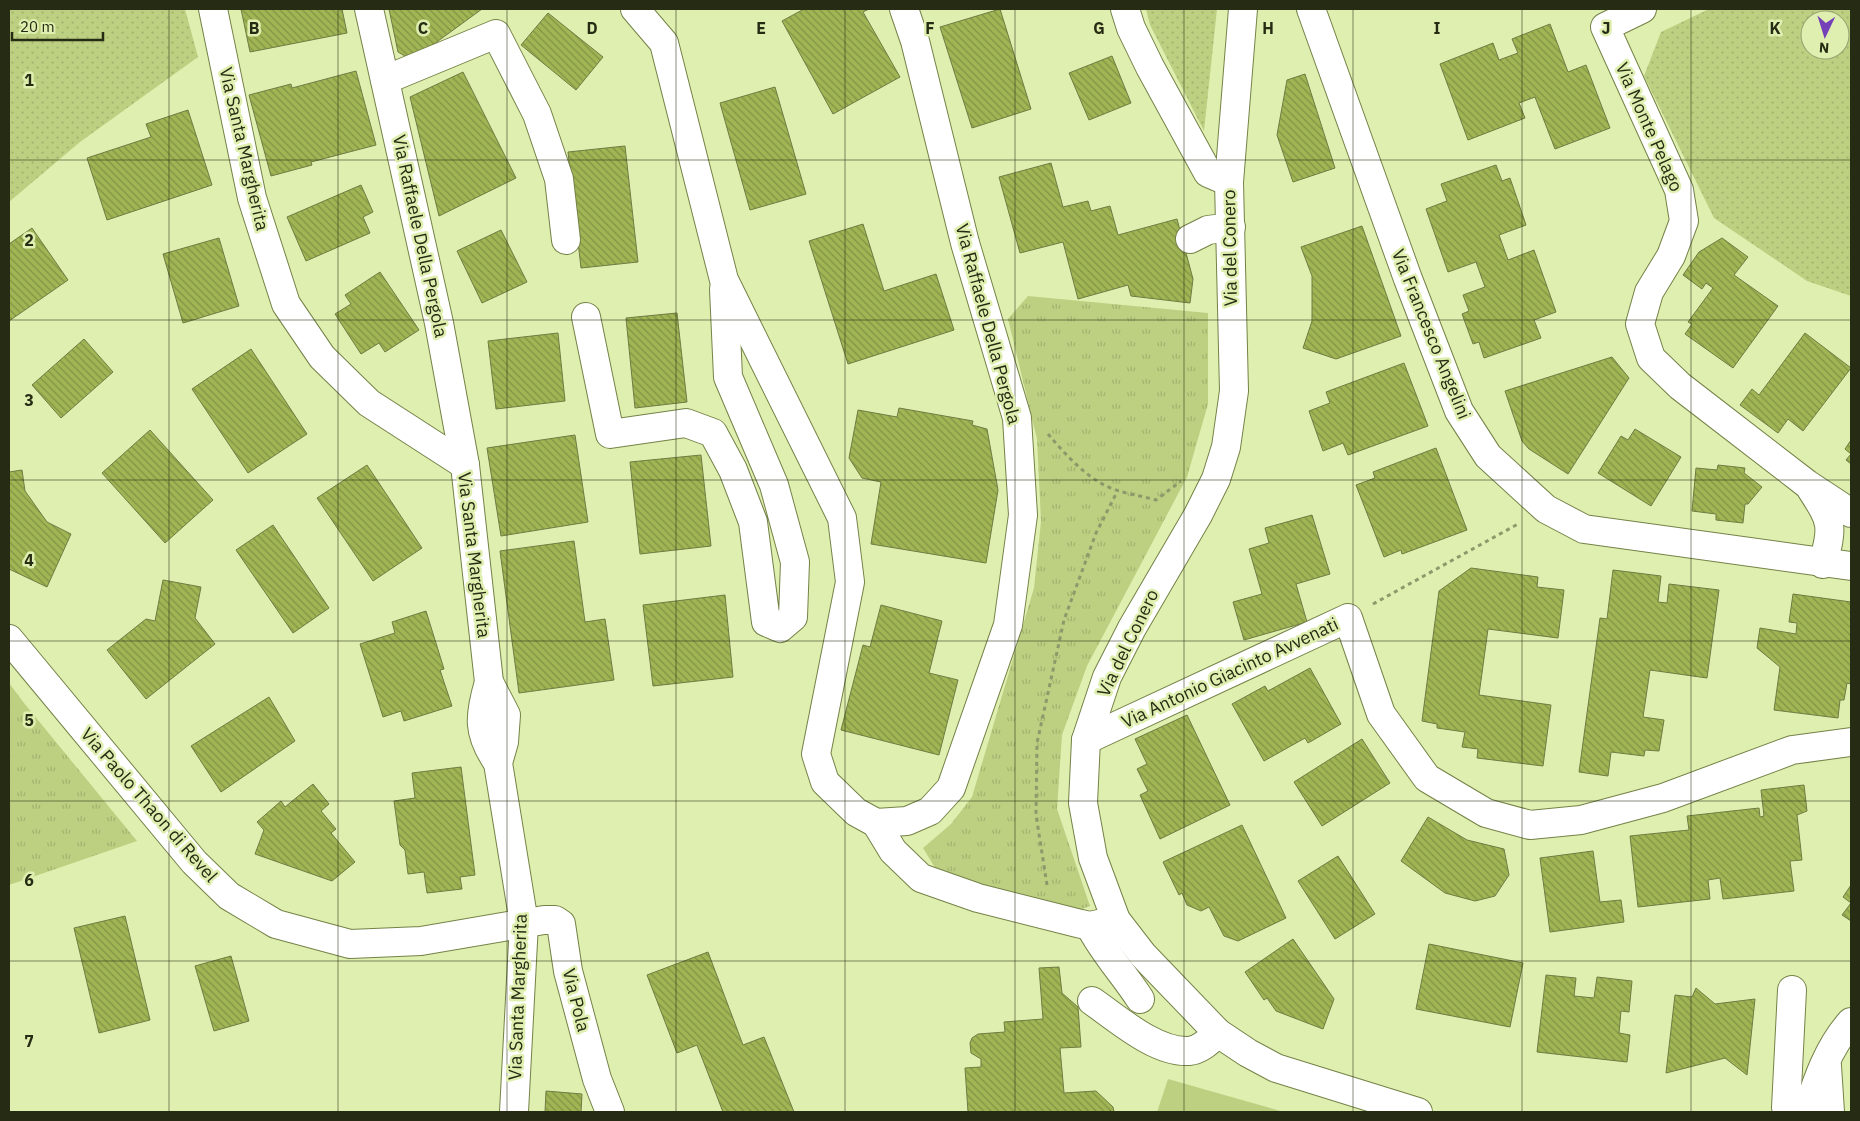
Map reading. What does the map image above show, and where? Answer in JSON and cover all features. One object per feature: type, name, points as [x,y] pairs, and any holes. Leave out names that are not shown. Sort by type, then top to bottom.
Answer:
[{"type":"street","name":"Via Santa Margherita","points":[[213,9],[252,198],[286,304],[322,357],[369,403],[465,465],[489,682],[480,716],[488,748],[498,763],[524,923],[514,1112]]},
{"type":"street","name":"Via Raffaele Della Pergola","points":[[369,9],[439,323],[465,465]]},
{"type":"street","points":[[586,317],[610,434],[686,423],[713,433],[733,470],[753,522],[766,622],[780,628],[794,617],[795,562],[774,485],[728,377],[724,280],[664,43],[635,9]]},
{"type":"street","name":"Via Raffaele Della Pergola","points":[[876,824],[907,821],[930,811],[951,788],[1008,625],[1023,515],[1017,418],[965,243],[915,41],[904,9]]},
{"type":"street","points":[[1125,9],[1131,28],[1150,67],[1208,173],[1230,182]]},
{"type":"street","name":"Via del Conero","points":[[1243,9],[1230,182],[1234,391],[1226,447],[1216,479],[1198,516],[1132,628],[1108,677],[1086,740],[1083,803],[1093,858],[1116,920],[1143,955],[1218,1033],[1248,1053],[1276,1068],[1418,1112]]},
{"type":"street","name":"Via Francesco Angelini","points":[[1311,9],[1408,279],[1459,412],[1488,456],[1546,509],[1584,529],[1823,564],[1851,566]]},
{"type":"street","name":"Via Monte Pelago","points":[[1642,9],[1605,27],[1679,190],[1684,221],[1671,256],[1649,292],[1640,324],[1651,358],[1680,386],[1807,484],[1851,513]]},
{"type":"street","points":[[385,80],[496,34],[537,114],[556,170],[566,240]]},
{"type":"street","points":[[1190,239],[1208,230],[1231,227]]},
{"type":"street","points":[[724,280],[842,518],[850,582],[816,754],[826,782],[856,812],[876,824],[894,851],[921,878],[978,898],[1083,925],[1116,920]]},
{"type":"street","name":"Via Monte Pelago","points":[[1807,484],[1828,514],[1831,532],[1823,564]]},
{"type":"street","name":"Via Antonio Giacinto Avvenati","points":[[1086,740],[1348,618],[1382,714],[1427,778],[1486,813],[1530,825],[1581,820],[1663,798],[1792,750],[1851,742]]},
{"type":"street","name":"Via Paolo Thaon di Revel","points":[[9,639],[194,862],[229,896],[276,924],[350,944],[421,941],[524,923]]},
{"type":"street","name":"Via Pola","points":[[524,923],[555,920],[560,924],[568,971],[597,1079],[610,1112]]},
{"type":"street","points":[[1083,925],[1122,972],[1140,999]]},
{"type":"street","points":[[1789,1112],[1786,1108],[1792,990]]},
{"type":"street","points":[[1092,1001],[1160,1046],[1190,1051],[1203,1046],[1218,1033]]},
{"type":"street","points":[[1807,1112],[1815,1085],[1837,1038],[1851,1022]]},
{"type":"street","points":[[1827,1062],[1830,1112]]},
{"type":"path","points":[[1066,454],[1097,481],[1118,490],[1156,500],[1187,477]]},
{"type":"path","points":[[1083,925],[1047,884],[1036,815],[1037,743],[1064,620],[1096,533],[1118,490]]},
{"type":"path","points":[[1348,618],[1546,509]]},
{"type":"green space","points":[[9,9],[185,9],[198,57],[80,142],[9,202]]},
{"type":"green space","points":[[1146,9],[1217,9],[1204,131],[1150,25]]},
{"type":"green space","points":[[1709,9],[1851,9],[1851,296],[1807,281],[1714,218],[1644,76],[1661,32]]},
{"type":"green space","points":[[1028,296],[1208,313],[1208,404],[1187,477],[1087,666],[1062,735],[1057,809],[1090,906],[1079,910],[942,879],[923,848],[951,824],[972,797],[1034,588],[1041,521],[1037,439],[1008,319]]},
{"type":"green space","points":[[9,683],[24,703],[137,841],[9,885]]},
{"type":"green space","points":[[1168,1079],[1284,1112],[1157,1112]]},
{"type":"building","points":[[241,9],[342,9],[347,33],[250,52]]},
{"type":"building","points":[[389,9],[482,9],[412,60],[398,52]]},
{"type":"building","points":[[804,9],[869,9],[863,12],[900,77],[833,114],[782,21]]},
{"type":"building","points":[[1000,9],[1031,109],[972,128],[940,27]]},
{"type":"building","points":[[548,13],[603,57],[576,90],[521,45]]},
{"type":"building","points":[[1550,24],[1568,72],[1586,65],[1610,128],[1555,149],[1535,97],[1519,103],[1525,118],[1468,140],[1440,64],[1493,43],[1499,60],[1518,53],[1512,39]]},
{"type":"building","points":[[1112,56],[1131,103],[1089,120],[1069,73]]},
{"type":"building","points":[[356,71],[376,145],[311,162],[312,165],[271,176],[249,95],[291,84],[292,88]]},
{"type":"building","points":[[463,72],[516,178],[439,216],[410,97]]},
{"type":"building","points":[[1305,74],[1335,168],[1293,182],[1277,135],[1287,80]]},
{"type":"building","points":[[775,87],[806,194],[750,210],[720,103]]},
{"type":"building","points":[[188,110],[212,185],[107,220],[87,158],[151,137],[146,124]]},
{"type":"building","points":[[625,146],[638,262],[581,268],[568,152]]},
{"type":"building","points":[[1051,163],[1063,207],[1088,201],[1091,211],[1110,206],[1118,235],[1177,219],[1193,279],[1190,303],[1131,296],[1128,285],[1078,299],[1063,242],[1020,253],[999,177]]},
{"type":"building","points":[[1496,165],[1502,181],[1510,178],[1526,225],[1499,235],[1508,260],[1534,250],[1556,312],[1534,320],[1541,338],[1484,358],[1479,342],[1473,344],[1462,314],[1469,311],[1463,295],[1485,287],[1476,262],[1448,272],[1426,209],[1447,201],[1441,184]]},
{"type":"building","points":[[361,185],[373,212],[363,217],[370,233],[306,261],[287,217]]},
{"type":"building","points":[[863,224],[884,291],[936,274],[954,330],[848,364],[809,241]]},
{"type":"building","points":[[1362,226],[1401,336],[1336,359],[1303,348],[1312,321],[1312,276],[1301,247]]},
{"type":"building","points":[[32,228],[68,280],[9,321],[9,244]]},
{"type":"building","points":[[501,230],[527,282],[482,303],[457,251]]},
{"type":"building","points":[[219,238],[239,306],[183,323],[163,254]]},
{"type":"building","points":[[1722,238],[1748,257],[1734,275],[1778,306],[1733,368],[1685,334],[1692,324],[1688,322],[1713,288],[1706,283],[1702,289],[1683,275],[1699,252]]},
{"type":"building","points":[[380,272],[419,330],[385,352],[379,343],[361,354],[335,314],[351,304],[345,295]]},
{"type":"building","points":[[677,313],[687,402],[635,408],[626,318]]},
{"type":"building","points":[[558,333],[565,401],[496,409],[488,341]]},
{"type":"building","points":[[1805,333],[1851,368],[1803,431],[1788,419],[1778,433],[1740,405],[1752,389],[1759,395]]},
{"type":"building","points":[[84,339],[113,372],[61,418],[32,385]]},
{"type":"building","points":[[251,349],[307,434],[248,473],[192,389]]},
{"type":"building","points":[[1612,357],[1629,378],[1568,474],[1529,449],[1522,441],[1505,391]]},
{"type":"building","points":[[1404,363],[1428,426],[1348,455],[1343,443],[1323,451],[1309,411],[1330,403],[1326,392]]},
{"type":"building","points":[[899,408],[973,421],[972,425],[987,429],[998,490],[986,563],[871,544],[881,482],[862,478],[849,458],[858,410],[897,417]]},
{"type":"building","points":[[1635,429],[1681,457],[1651,506],[1598,473],[1621,436],[1628,440]]},
{"type":"building","points":[[150,430],[213,500],[165,543],[102,473]]},
{"type":"building","points":[[575,435],[588,522],[501,536],[487,448]]},
{"type":"building","points":[[1851,440],[1851,454],[1845,449]]},
{"type":"building","points":[[1436,448],[1467,530],[1402,554],[1401,550],[1384,557],[1356,485],[1375,478],[1373,472]]},
{"type":"building","points":[[1851,454],[1851,464],[1846,460]]},
{"type":"building","points":[[701,455],[711,546],[640,554],[630,462]]},
{"type":"building","points":[[367,465],[422,548],[373,581],[317,498]]},
{"type":"building","points":[[1718,465],[1745,468],[1744,473],[1762,487],[1748,504],[1745,504],[1743,523],[1716,520],[1716,514],[1692,511],[1696,468],[1717,470]]},
{"type":"building","points":[[22,470],[25,491],[47,522],[71,534],[47,587],[9,569],[9,472]]},
{"type":"building","points":[[1312,515],[1330,574],[1296,584],[1307,622],[1244,640],[1233,602],[1262,594],[1249,549],[1269,543],[1265,528]]},
{"type":"building","points":[[273,525],[329,608],[293,633],[236,550]]},
{"type":"building","points":[[574,541],[585,622],[605,619],[614,680],[519,693],[500,551]]},
{"type":"building","points":[[1471,568],[1538,577],[1537,587],[1564,590],[1558,638],[1488,629],[1479,695],[1551,705],[1543,766],[1477,758],[1478,749],[1462,747],[1465,732],[1437,728],[1437,724],[1422,721],[1439,591]]},
{"type":"building","points":[[1613,570],[1661,576],[1658,602],[1667,603],[1669,584],[1719,590],[1707,678],[1650,670],[1643,717],[1664,720],[1659,751],[1645,750],[1644,756],[1611,752],[1608,776],[1579,772],[1600,618],[1607,619]]},
{"type":"building","points":[[163,580],[201,587],[195,618],[215,644],[146,699],[107,650],[146,619],[155,621]]},
{"type":"building","points":[[1793,594],[1851,602],[1851,684],[1847,683],[1844,700],[1840,700],[1838,718],[1774,710],[1780,667],[1757,648],[1760,628],[1796,634],[1797,623],[1789,622]]},
{"type":"building","points":[[725,595],[733,677],[653,686],[643,605]]},
{"type":"building","points":[[881,605],[942,621],[929,673],[958,680],[939,755],[841,730],[863,645],[870,647]]},
{"type":"building","points":[[426,611],[444,669],[440,670],[452,706],[404,721],[401,711],[383,717],[360,644],[395,633],[392,622]]},
{"type":"building","points":[[1310,668],[1341,724],[1308,743],[1305,738],[1264,761],[1232,704],[1265,686],[1268,691]]},
{"type":"building","points":[[269,697],[295,741],[221,792],[191,746]]},
{"type":"building","points":[[1187,715],[1230,805],[1160,839],[1140,795],[1148,791],[1137,769],[1147,764],[1135,739]]},
{"type":"building","points":[[1362,739],[1390,783],[1322,826],[1294,782]]},
{"type":"building","points":[[461,767],[475,875],[460,877],[462,889],[427,893],[424,872],[408,874],[405,850],[400,845],[394,801],[415,798],[412,773]]},
{"type":"building","points":[[313,784],[329,804],[321,811],[336,829],[331,833],[355,862],[332,881],[255,854],[264,830],[257,822],[281,801],[285,807]]},
{"type":"building","points":[[1804,785],[1807,811],[1797,815],[1802,860],[1790,861],[1794,891],[1723,899],[1720,878],[1708,880],[1710,899],[1638,907],[1630,836],[1689,830],[1687,816],[1759,808],[1760,817],[1764,816],[1761,790]]},
{"type":"building","points":[[1428,817],[1467,840],[1504,849],[1509,875],[1495,896],[1475,901],[1445,893],[1401,861]]},
{"type":"building","points":[[1242,825],[1286,918],[1238,941],[1224,936],[1209,907],[1201,911],[1187,905],[1182,893],[1179,895],[1163,862]]},
{"type":"building","points":[[1593,851],[1600,902],[1621,900],[1624,922],[1550,932],[1540,858]]},
{"type":"building","points":[[1338,856],[1375,914],[1335,939],[1298,881]]},
{"type":"building","points":[[1851,885],[1851,903],[1843,897]]},
{"type":"building","points":[[1851,903],[1851,921],[1842,915]]},
{"type":"building","points":[[125,916],[150,1020],[99,1033],[74,928]]},
{"type":"building","points":[[1293,939],[1334,999],[1323,1029],[1276,1011],[1267,998],[1264,1000],[1245,972]]},
{"type":"building","points":[[1429,944],[1523,963],[1510,1027],[1416,1009]]},
{"type":"building","points":[[708,952],[743,1045],[764,1037],[794,1112],[723,1112],[697,1045],[677,1053],[647,975]]},
{"type":"building","points":[[231,956],[249,1021],[214,1031],[195,966]]},
{"type":"building","points":[[1059,967],[1062,993],[1078,1007],[1081,1047],[1060,1048],[1064,1093],[1096,1091],[1113,1107],[1114,1112],[968,1112],[965,1068],[981,1067],[981,1059],[971,1053],[970,1043],[972,1038],[978,1034],[1005,1032],[1004,1022],[1043,1019],[1039,968]]},
{"type":"building","points":[[1546,975],[1576,978],[1574,996],[1594,998],[1597,977],[1632,981],[1629,1012],[1621,1011],[1619,1033],[1630,1035],[1627,1062],[1537,1052]]},
{"type":"building","points":[[1696,988],[1715,1004],[1755,999],[1747,1075],[1725,1058],[1666,1073],[1675,995],[1692,997]]},
{"type":"building","points":[[546,1091],[582,1094],[581,1112],[545,1112]]}]
